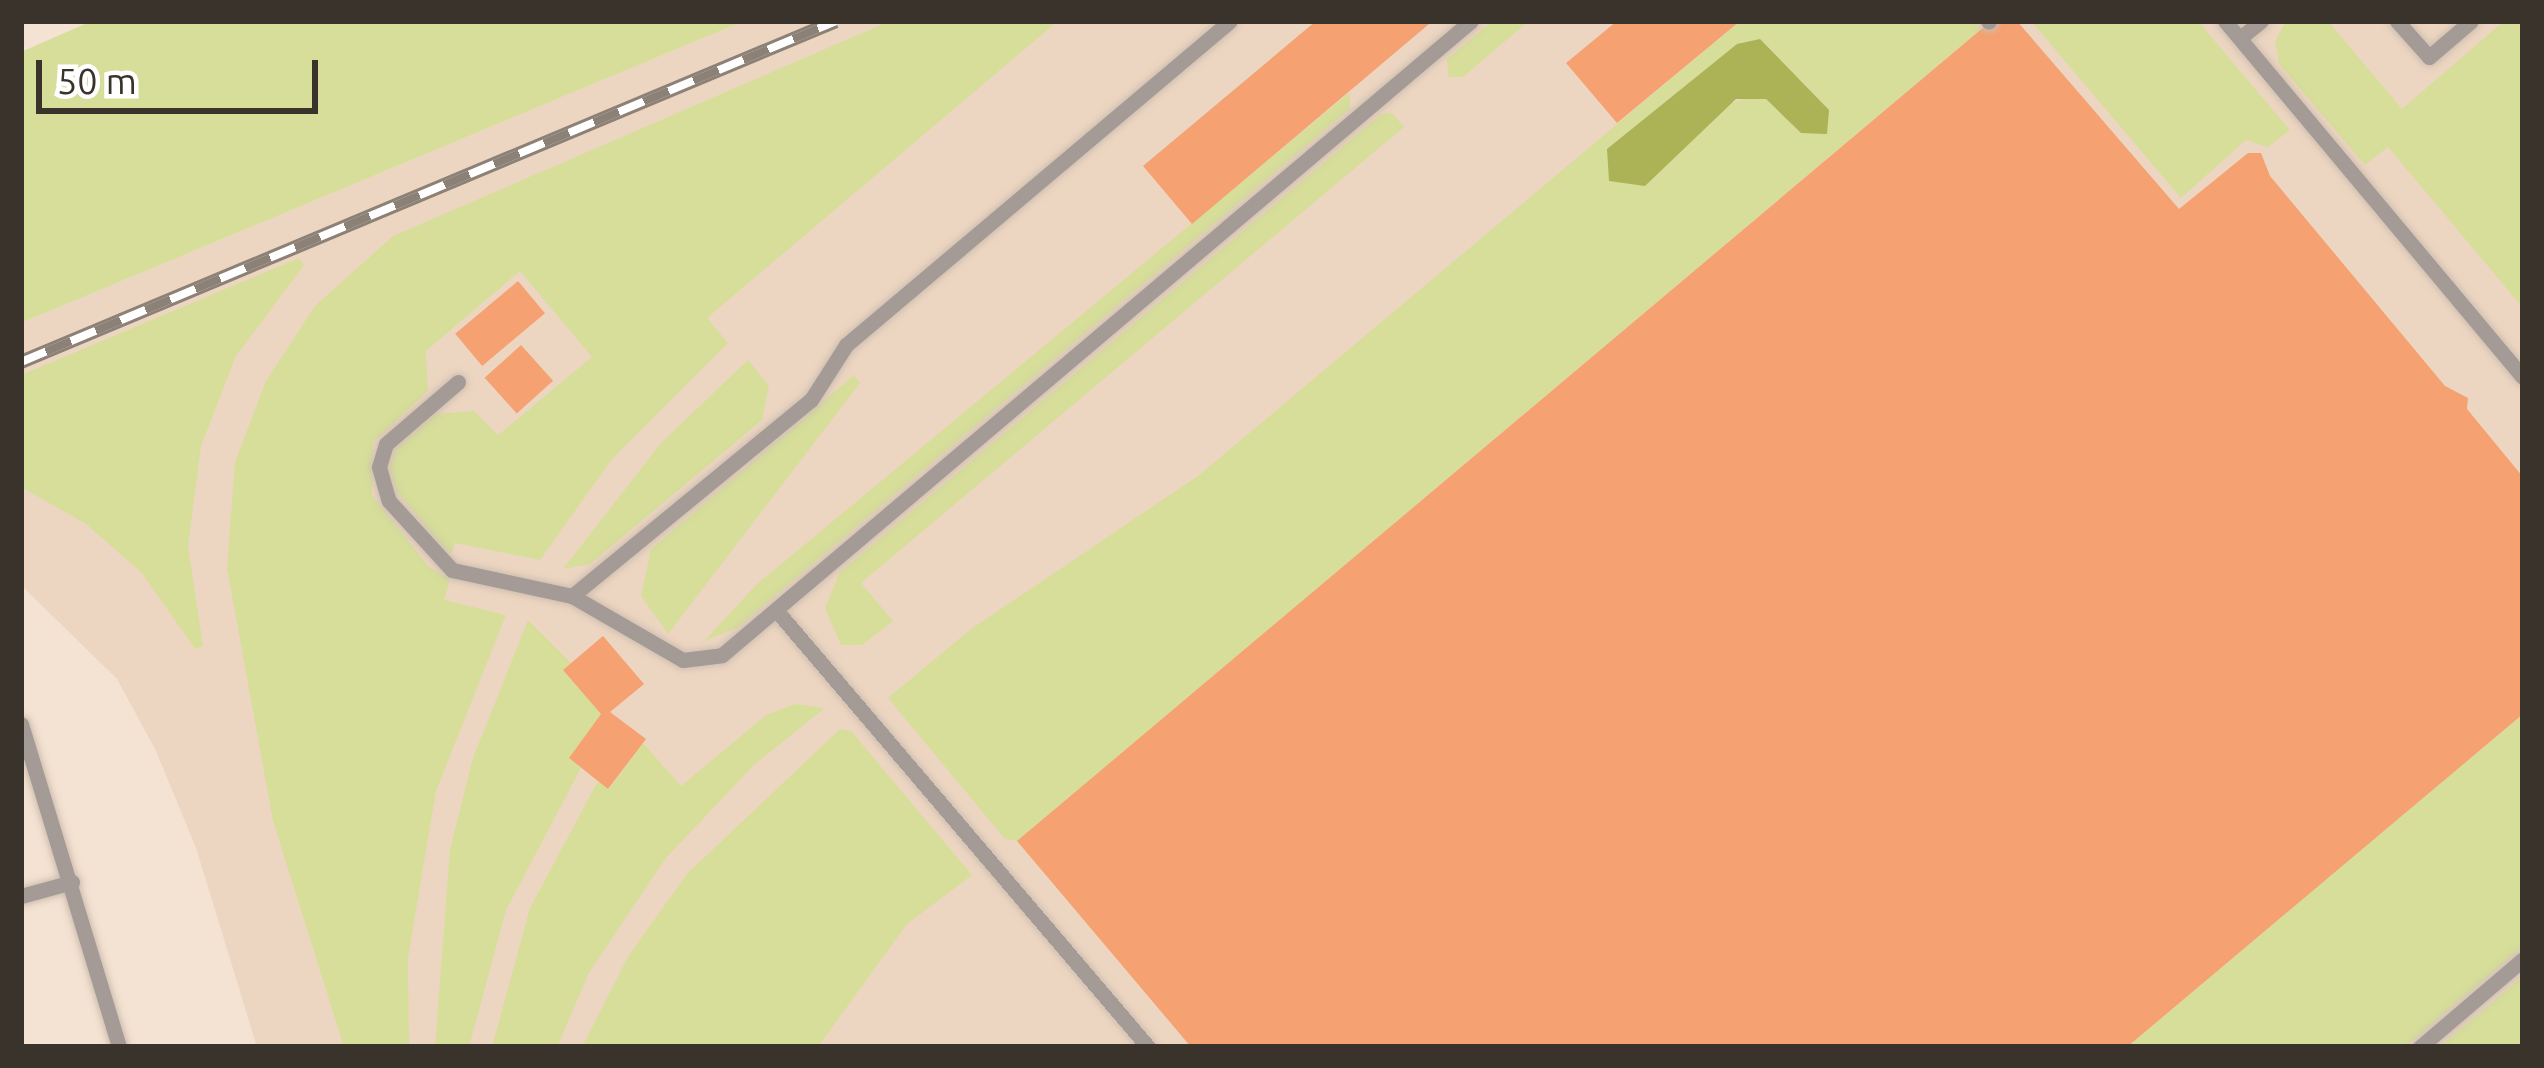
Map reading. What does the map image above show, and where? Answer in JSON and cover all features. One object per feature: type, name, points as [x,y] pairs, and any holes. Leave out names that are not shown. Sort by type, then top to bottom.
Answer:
[{"type":"lane","points":[[572,596],[811,400],[846,345],[1230,21]]},
{"type":"lane","points":[[458,382],[386,444],[379,467],[389,501],[452,570],[572,596],[693,662],[722,655],[1471,21]]},
{"type":"lane","points":[[2225,21],[2523,377]]},
{"type":"lane","points":[[2240,38],[2260,21]]},
{"type":"lane","points":[[2397,21],[2429,57],[2471,21]]},
{"type":"lane","points":[[776,610],[1148,1047]]},
{"type":"lane","points":[[21,724],[119,1047]]},
{"type":"lane","points":[[21,896],[71,882]]},
{"type":"lane","points":[[2420,1047],[2523,959]]},
{"type":"shaded area","points":[[744,21],[2523,21],[2523,1047],[257,1047],[196,848],[156,751],[117,679],[21,585],[21,323]]},
{"type":"green space","points":[[92,21],[744,21],[21,323],[21,52]]},
{"type":"green space","points":[[890,21],[1058,21],[707,318],[728,343],[612,459],[540,560],[455,543],[452,553],[396,491],[389,468],[395,449],[435,414],[474,411],[498,435],[592,357],[520,271],[426,351],[428,391],[373,443],[372,495],[429,567],[450,579],[444,600],[506,615],[436,791],[408,958],[409,1047],[344,1047],[273,821],[227,568],[235,462],[266,381],[315,306],[393,236]]},
{"type":"green space","points":[[1492,21],[1529,21],[1463,77],[1448,77],[1447,59]]},
{"type":"green space","points":[[1740,21],[1974,21],[1981,29],[1017,841],[1005,839],[888,698],[971,629],[1198,476]],"holes":[[[1760,39],[1829,110],[1801,133],[1766,99],[1752,96],[1607,149],[1737,44]]]},
{"type":"green space","points":[[2031,21],[2198,21],[2290,130],[2268,147],[2246,140],[2181,198]]},
{"type":"green space","points":[[2328,21],[2402,109],[2504,21],[2523,21],[2523,308],[2388,147],[2365,165],[2279,64],[2275,41],[2285,23]]},
{"type":"green space","points":[[1760,39],[1829,110],[1827,134],[1801,133],[1766,99],[1736,99],[1645,186],[1609,181],[1607,149],[1737,44]]},
{"type":"green space","points":[[1350,92],[1350,109],[737,628],[704,641],[756,585]]},
{"type":"green space","points":[[1392,113],[1404,127],[861,583],[893,621],[862,645],[841,645],[825,608],[840,572],[1381,114]]},
{"type":"green space","points":[[299,258],[304,265],[236,356],[201,446],[188,546],[203,646],[195,649],[142,573],[86,524],[21,487],[21,375]]},
{"type":"green space","points":[[748,360],[769,386],[762,420],[590,564],[563,569],[661,443]]},
{"type":"green space","points":[[854,375],[860,383],[668,634],[641,596],[651,549]]},
{"type":"green space","points":[[528,620],[571,663],[564,670],[601,714],[569,758],[581,768],[506,910],[469,1047],[435,1047],[450,849],[473,758]]},
{"type":"green space","points":[[795,704],[825,708],[755,764],[666,858],[589,973],[557,1047],[492,1047],[530,908],[598,781],[609,789],[643,743],[681,786],[766,715]]},
{"type":"green space","points":[[2523,714],[2523,947],[2405,1047],[2127,1047]]},
{"type":"green space","points":[[840,729],[851,731],[972,875],[907,924],[818,1047],[582,1047],[629,955],[687,874]]},
{"type":"green space","points":[[2523,976],[2523,1047],[2439,1047]]},
{"type":"building","points":[[1316,21],[1429,24],[1192,224],[1143,166]]},
{"type":"building","points":[[1617,21],[1740,21],[1617,123],[1566,63]]},
{"type":"building","points":[[1991,21],[2017,21],[2179,209],[2248,153],[2261,153],[2270,176],[2445,386],[2468,398],[2467,409],[2523,477],[2523,714],[2127,1047],[1191,1047],[1017,841]]},
{"type":"building","points":[[518,281],[545,313],[482,366],[455,334]]},
{"type":"building","points":[[521,345],[553,381],[517,413],[485,378]]},
{"type":"building","points":[[603,636],[644,684],[610,712],[646,739],[608,789],[569,758],[601,714],[563,670]]},
{"type":"railway","points":[[21,362],[836,21]]}]
